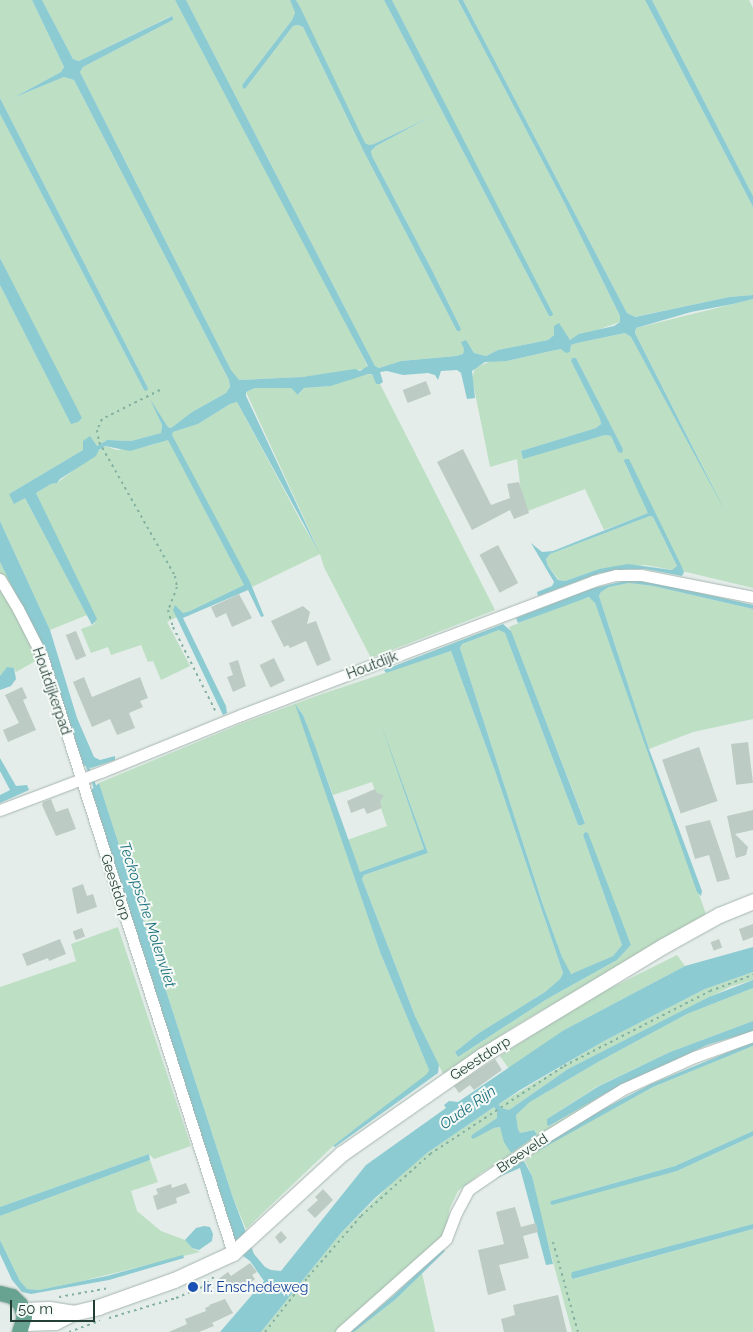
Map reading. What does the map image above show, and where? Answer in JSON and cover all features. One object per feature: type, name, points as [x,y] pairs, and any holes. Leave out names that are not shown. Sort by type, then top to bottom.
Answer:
[{"type":"main road","name":"Geestdorp","points":[[22,1321],[48,1309],[73,1313],[98,1307],[174,1280],[235,1251],[341,1154],[483,1055],[671,941],[718,915],[753,901]]},
{"type":"main road","points":[[0,1292],[12,1296],[22,1321]]},
{"type":"street","name":"Houtdijk","points":[[0,810],[584,584],[616,576],[641,574],[753,597]]},
{"type":"street","name":"Houtdijkerpad","points":[[0,579],[42,656],[85,778]]},
{"type":"street","name":"Geestdorp","points":[[85,778],[235,1251]]},
{"type":"street","name":"Breeveld","points":[[341,1332],[446,1239],[456,1213],[468,1190],[547,1136],[624,1089],[694,1057],[753,1036]]},
{"type":"path","points":[[160,390],[102,419],[98,430],[99,442],[175,576],[177,587],[168,610],[173,627],[222,723]]},
{"type":"path","points":[[265,1332],[327,1254],[378,1200],[423,1159],[541,1080],[618,1037],[710,991],[753,974]]},
{"type":"path","points":[[553,1242],[578,1332]]},
{"type":"green space","points":[[0,0],[32,0],[64,67],[61,72],[13,98],[64,77],[74,80],[229,380],[230,387],[226,393],[192,412],[171,428],[168,427],[153,404],[162,425],[161,433],[131,441],[107,440],[97,446],[90,437],[83,450],[9,494],[25,498],[87,615],[50,630],[0,521],[0,285],[71,423],[33,324],[0,258],[0,114],[144,390],[148,388],[0,98]]},
{"type":"green space","points":[[42,0],[175,0],[340,311],[368,367],[366,369],[302,377],[239,380],[235,378],[80,72],[83,67],[173,20],[173,18],[171,16],[79,61],[73,59]]},
{"type":"green space","points":[[186,0],[290,0],[295,13],[292,20],[242,85],[245,89],[293,26],[303,27],[364,152],[457,331],[459,331],[461,329],[371,151],[376,146],[430,117],[374,144],[364,143],[296,0],[384,0],[549,316],[552,316],[392,0],[458,0],[564,202],[620,316],[620,322],[569,340],[554,335],[548,340],[498,350],[486,356],[474,353],[471,348],[464,349],[463,354],[456,356],[401,361],[379,368],[375,366]]},
{"type":"green space","points":[[463,0],[645,0],[753,207],[753,295],[729,297],[634,317],[627,313]]},
{"type":"green space","points":[[652,0],[749,0],[753,8],[753,196]]},
{"type":"green space","points":[[753,299],[753,588],[682,571],[657,517],[624,462],[649,513],[604,530],[585,489],[528,511],[521,491],[517,459],[490,467],[472,378],[475,368],[493,360],[507,361],[561,349],[570,352],[571,345],[625,333],[631,337],[717,495],[635,333],[636,328]],"holes":[[[572,358],[576,358],[623,449],[618,452],[611,436],[605,435],[523,458],[521,451],[596,428],[601,424],[571,361]]]},
{"type":"green space","points":[[372,374],[376,384],[380,384],[495,610],[371,658],[324,567],[320,554],[252,587],[171,435],[173,432],[198,424],[230,404],[237,402],[304,527],[318,549],[246,392],[255,388],[291,388],[299,395],[304,388],[331,386],[362,375]]},
{"type":"green space","points":[[168,439],[244,585],[190,611],[183,613],[175,606],[174,610],[177,617],[167,622],[190,666],[161,680],[153,661],[148,662],[141,645],[111,655],[108,647],[91,653],[81,629],[95,624],[36,493],[51,484],[57,483],[105,446],[117,450],[149,446]]},
{"type":"green space","points":[[650,516],[653,517],[677,566],[673,570],[645,565],[599,569],[565,581],[559,580],[548,566],[546,559],[550,554]]},
{"type":"green space","points":[[0,562],[34,626],[46,655],[16,672],[14,668],[5,670],[0,676]]},
{"type":"green space","points":[[629,583],[653,586],[753,609],[753,719],[693,732],[649,749],[599,596],[601,592],[609,587]]},
{"type":"green space","points":[[590,597],[595,603],[706,914],[512,1028],[443,1074],[415,1016],[362,879],[364,875],[428,853],[394,760],[424,849],[360,872],[347,840],[387,826],[372,782],[333,795],[303,715],[297,706],[380,952],[429,1070],[428,1074],[333,1146],[246,1229],[232,1195],[99,783],[243,723],[322,694],[451,651],[495,771],[563,973],[560,979],[545,992],[479,1033],[455,1052],[458,1057],[547,999],[617,960],[631,945],[585,832],[583,835],[622,945],[613,956],[570,974],[567,971],[543,905],[460,648],[462,644],[499,630],[505,633],[578,825],[582,825],[585,822],[509,627],[566,604]]},
{"type":"green space","points":[[118,927],[191,1146],[154,1159],[149,1154],[0,1207],[0,987],[76,961],[71,944]]},
{"type":"green space","points":[[677,955],[685,966],[564,1030],[509,1069],[500,1056],[583,1002]]},
{"type":"green space","points":[[753,972],[753,980],[730,987],[568,1069],[509,1110],[501,1108],[499,1104],[606,1040],[705,989]]},
{"type":"green space","points":[[753,988],[753,1021],[670,1052],[598,1086],[547,1119],[547,1125],[550,1126],[606,1093],[531,1143],[481,1173],[458,1191],[450,1208],[444,1238],[336,1332],[261,1332],[341,1233],[405,1170],[427,1153],[494,1107],[497,1111],[497,1118],[473,1138],[500,1127],[511,1153],[537,1135],[534,1130],[520,1133],[518,1129],[516,1115],[530,1102],[598,1062],[687,1014]]},
{"type":"green space","points":[[753,1046],[753,1131],[675,1166],[551,1201],[677,1171],[753,1136],[753,1224],[572,1272],[574,1279],[753,1229],[753,1332],[572,1332],[538,1206],[532,1176],[525,1161],[535,1152],[653,1087]]},
{"type":"green space","points":[[150,1160],[158,1182],[131,1191],[137,1211],[161,1231],[185,1240],[192,1248],[200,1252],[78,1282],[39,1290],[26,1289],[20,1281],[0,1240],[0,1216]]},
{"type":"green space","points":[[422,1273],[435,1332],[354,1332],[396,1299]]},
{"type":"water","points":[[32,0],[42,0],[73,59],[79,61],[172,16],[173,20],[83,67],[80,72],[231,370],[239,380],[302,377],[355,369],[360,371],[368,366],[175,0],[186,0],[375,366],[379,368],[401,361],[463,354],[464,349],[461,342],[466,340],[474,353],[486,356],[498,350],[548,340],[554,335],[554,326],[559,323],[570,340],[579,334],[614,326],[620,322],[620,316],[564,202],[458,0],[463,0],[627,313],[635,317],[729,297],[753,295],[753,299],[691,312],[636,328],[635,333],[725,511],[631,337],[625,333],[571,345],[570,352],[566,353],[561,349],[507,361],[485,362],[472,371],[475,398],[467,399],[461,373],[457,370],[441,371],[438,380],[435,375],[428,373],[403,375],[387,371],[380,372],[383,382],[380,384],[376,384],[372,374],[368,374],[331,386],[304,388],[298,395],[291,388],[255,388],[246,392],[246,396],[320,554],[237,402],[230,404],[198,424],[173,432],[172,435],[250,582],[264,616],[261,617],[248,590],[183,618],[226,706],[227,713],[223,715],[173,610],[175,605],[183,613],[190,611],[244,585],[168,440],[130,451],[105,446],[99,450],[96,456],[60,479],[57,483],[51,484],[36,493],[97,619],[92,625],[25,498],[14,504],[9,494],[83,450],[83,441],[90,436],[97,446],[107,440],[131,441],[161,433],[162,425],[150,399],[168,427],[171,428],[192,412],[226,393],[230,387],[229,380],[74,80],[64,77],[13,98],[61,72],[64,67]]},
{"type":"water","points":[[290,0],[296,0],[301,9],[365,143],[369,145],[374,144],[430,117],[376,146],[371,151],[433,272],[461,329],[460,331],[457,331],[364,152],[303,27],[293,26],[245,89],[243,88],[242,85],[292,20],[295,13]]},
{"type":"water","points":[[384,0],[392,0],[553,314],[552,316],[549,316]]},
{"type":"water","points":[[645,0],[652,0],[753,196],[753,207]]},
{"type":"water","points":[[0,98],[148,388],[147,391],[144,390],[0,114]]},
{"type":"water","points":[[0,258],[82,418],[78,422],[71,424],[0,285]]},
{"type":"water","points":[[572,358],[576,358],[623,449],[622,453],[618,452],[611,436],[605,435],[523,459],[521,451],[596,428],[601,424],[571,361]]},
{"type":"water","points":[[629,459],[681,565],[684,572],[682,576],[645,569],[628,569],[600,573],[538,596],[537,592],[552,586],[554,582],[531,543],[542,552],[553,551],[648,513],[624,461]],"holes":[[[650,516],[653,517],[677,566],[672,570],[628,564],[599,569],[565,581],[558,580],[548,566],[546,559],[550,554]]]},
{"type":"water","points":[[0,521],[50,630],[77,718],[94,757],[100,760],[115,756],[115,760],[91,768],[83,765],[44,651],[0,562]]},
{"type":"water","points":[[628,580],[652,582],[753,605],[753,609],[653,586],[629,583],[609,587],[601,592],[599,596],[649,749],[702,891],[701,896],[697,892],[595,603],[589,597],[518,623],[516,618],[590,589]]},
{"type":"water","points":[[503,624],[511,631],[585,823],[582,825],[578,825],[505,633],[499,630],[462,644],[460,648],[543,905],[562,957],[571,974],[613,956],[622,945],[583,835],[585,832],[588,833],[631,945],[617,960],[547,999],[458,1057],[455,1052],[479,1033],[545,992],[560,979],[563,973],[495,771],[451,651],[386,673],[384,670]]},
{"type":"water","points":[[7,667],[14,668],[16,679],[11,686],[0,690],[0,676]]},
{"type":"water","points":[[295,704],[303,715],[315,746],[360,872],[424,849],[381,724],[428,853],[364,875],[362,879],[415,1016],[439,1065],[438,1073],[335,1147],[333,1146],[427,1074],[429,1070],[380,952]]},
{"type":"water","points":[[0,758],[16,786],[27,785],[29,790],[0,803],[0,795],[10,790],[0,771]]},
{"type":"water","name":"Oude Rijn","points":[[99,783],[232,1195],[254,1254],[265,1267],[271,1270],[281,1271],[366,1165],[446,1108],[444,1105],[449,1101],[458,1102],[564,1030],[685,966],[753,947],[753,972],[705,989],[606,1040],[520,1090],[499,1104],[501,1108],[509,1110],[568,1069],[709,997],[753,980],[753,988],[687,1014],[598,1062],[530,1102],[516,1115],[518,1129],[520,1133],[534,1130],[537,1135],[511,1153],[504,1142],[500,1127],[494,1128],[473,1139],[471,1137],[497,1118],[497,1111],[494,1107],[427,1153],[375,1198],[341,1233],[261,1332],[220,1332],[264,1281],[250,1261],[243,1256],[232,1235],[91,790]]},
{"type":"water","points":[[753,1021],[753,1031],[707,1045],[606,1093],[549,1126],[547,1125],[547,1119],[599,1086],[670,1052]]},
{"type":"water","points":[[753,1042],[753,1046],[653,1087],[536,1152],[534,1150],[586,1118],[651,1084]]},
{"type":"water","points":[[753,1131],[753,1136],[677,1171],[552,1205],[550,1203],[551,1201],[675,1166]]},
{"type":"water","points":[[149,1154],[150,1160],[0,1216],[0,1207]]},
{"type":"water","points":[[524,1161],[532,1176],[553,1264],[546,1265],[520,1168],[490,1181],[507,1166]]},
{"type":"water","points":[[753,1224],[753,1229],[573,1279],[571,1276],[572,1272]]},
{"type":"water","points":[[210,1227],[213,1234],[212,1241],[199,1250],[192,1248],[185,1240],[196,1228]]},
{"type":"water","points":[[0,1240],[20,1281],[27,1289],[39,1290],[107,1276],[183,1255],[184,1258],[109,1280],[31,1294],[22,1292],[12,1280],[0,1254]]},
{"type":"water","points":[[443,1249],[445,1251],[396,1299],[354,1332],[350,1332],[393,1296]]},
{"type":"building","points":[[426,381],[431,394],[408,403],[403,390]]},
{"type":"building","points":[[463,449],[491,505],[510,498],[507,484],[519,482],[529,513],[514,519],[510,510],[472,530],[437,462]]},
{"type":"building","points":[[498,545],[518,583],[500,593],[479,555]]},
{"type":"building","points":[[239,594],[252,618],[232,627],[226,613],[216,618],[211,607]]},
{"type":"building","points":[[303,606],[310,612],[307,624],[316,621],[331,660],[317,666],[306,641],[290,648],[288,645],[284,647],[271,621]]},
{"type":"building","points":[[76,631],[86,656],[76,660],[66,635]]},
{"type":"building","points":[[274,658],[285,680],[271,687],[260,665]]},
{"type":"building","points":[[238,660],[246,686],[233,692],[227,677],[233,675],[229,663]]},
{"type":"building","points":[[84,677],[92,697],[140,677],[148,698],[140,701],[143,707],[129,713],[135,728],[117,735],[110,719],[92,727],[73,682]]},
{"type":"building","points":[[22,687],[27,698],[23,700],[36,730],[8,742],[3,730],[19,723],[5,695]]},
{"type":"building","points":[[748,742],[753,783],[736,785],[731,744]]},
{"type":"building","points":[[699,747],[718,801],[681,814],[662,760]]},
{"type":"building","points":[[375,789],[377,793],[384,795],[380,802],[382,808],[367,814],[364,808],[351,813],[347,801]]},
{"type":"building","points":[[51,799],[56,812],[68,808],[76,829],[56,836],[42,805],[43,802]]},
{"type":"building","points":[[753,810],[753,830],[735,834],[748,847],[746,855],[736,858],[727,816]]},
{"type":"building","points":[[710,820],[730,879],[717,882],[709,855],[695,859],[685,826]]},
{"type":"building","points":[[83,884],[87,896],[93,894],[97,907],[77,914],[72,888]]},
{"type":"building","points":[[753,924],[753,937],[743,941],[739,929]]},
{"type":"building","points":[[82,928],[85,936],[76,940],[73,932]]},
{"type":"building","points":[[60,939],[66,954],[49,961],[48,958],[27,966],[22,954]]},
{"type":"building","points":[[719,939],[722,947],[714,951],[711,942]]},
{"type":"building","points":[[495,1059],[502,1070],[474,1090],[470,1085],[459,1093],[454,1086]]},
{"type":"building","points":[[186,1183],[190,1193],[176,1198],[177,1203],[157,1210],[153,1196],[158,1194],[156,1189],[171,1184],[172,1188]]},
{"type":"building","points":[[323,1189],[333,1200],[315,1218],[307,1210],[318,1200],[315,1197]]},
{"type":"building","points":[[515,1207],[521,1227],[536,1223],[538,1232],[523,1236],[529,1258],[499,1265],[506,1290],[488,1295],[478,1250],[504,1244],[496,1212]]},
{"type":"building","points":[[281,1231],[287,1238],[280,1244],[275,1237]]},
{"type":"building","points":[[250,1263],[257,1272],[252,1275],[255,1279],[246,1286],[243,1282],[227,1294],[217,1280],[228,1272],[231,1276]]},
{"type":"building","points":[[558,1295],[567,1332],[504,1332],[501,1319],[515,1315],[513,1305]]},
{"type":"building","points":[[225,1299],[233,1313],[212,1323],[214,1326],[199,1332],[169,1332],[187,1324],[185,1319],[206,1311],[205,1308],[209,1305]]},
{"type":"waterway","name":"Teckopsche Molenvliet","points":[[87,766],[95,788]]},
{"type":"place","name":"Ir. Enschedeweg","points":[[193,1287]]}]
